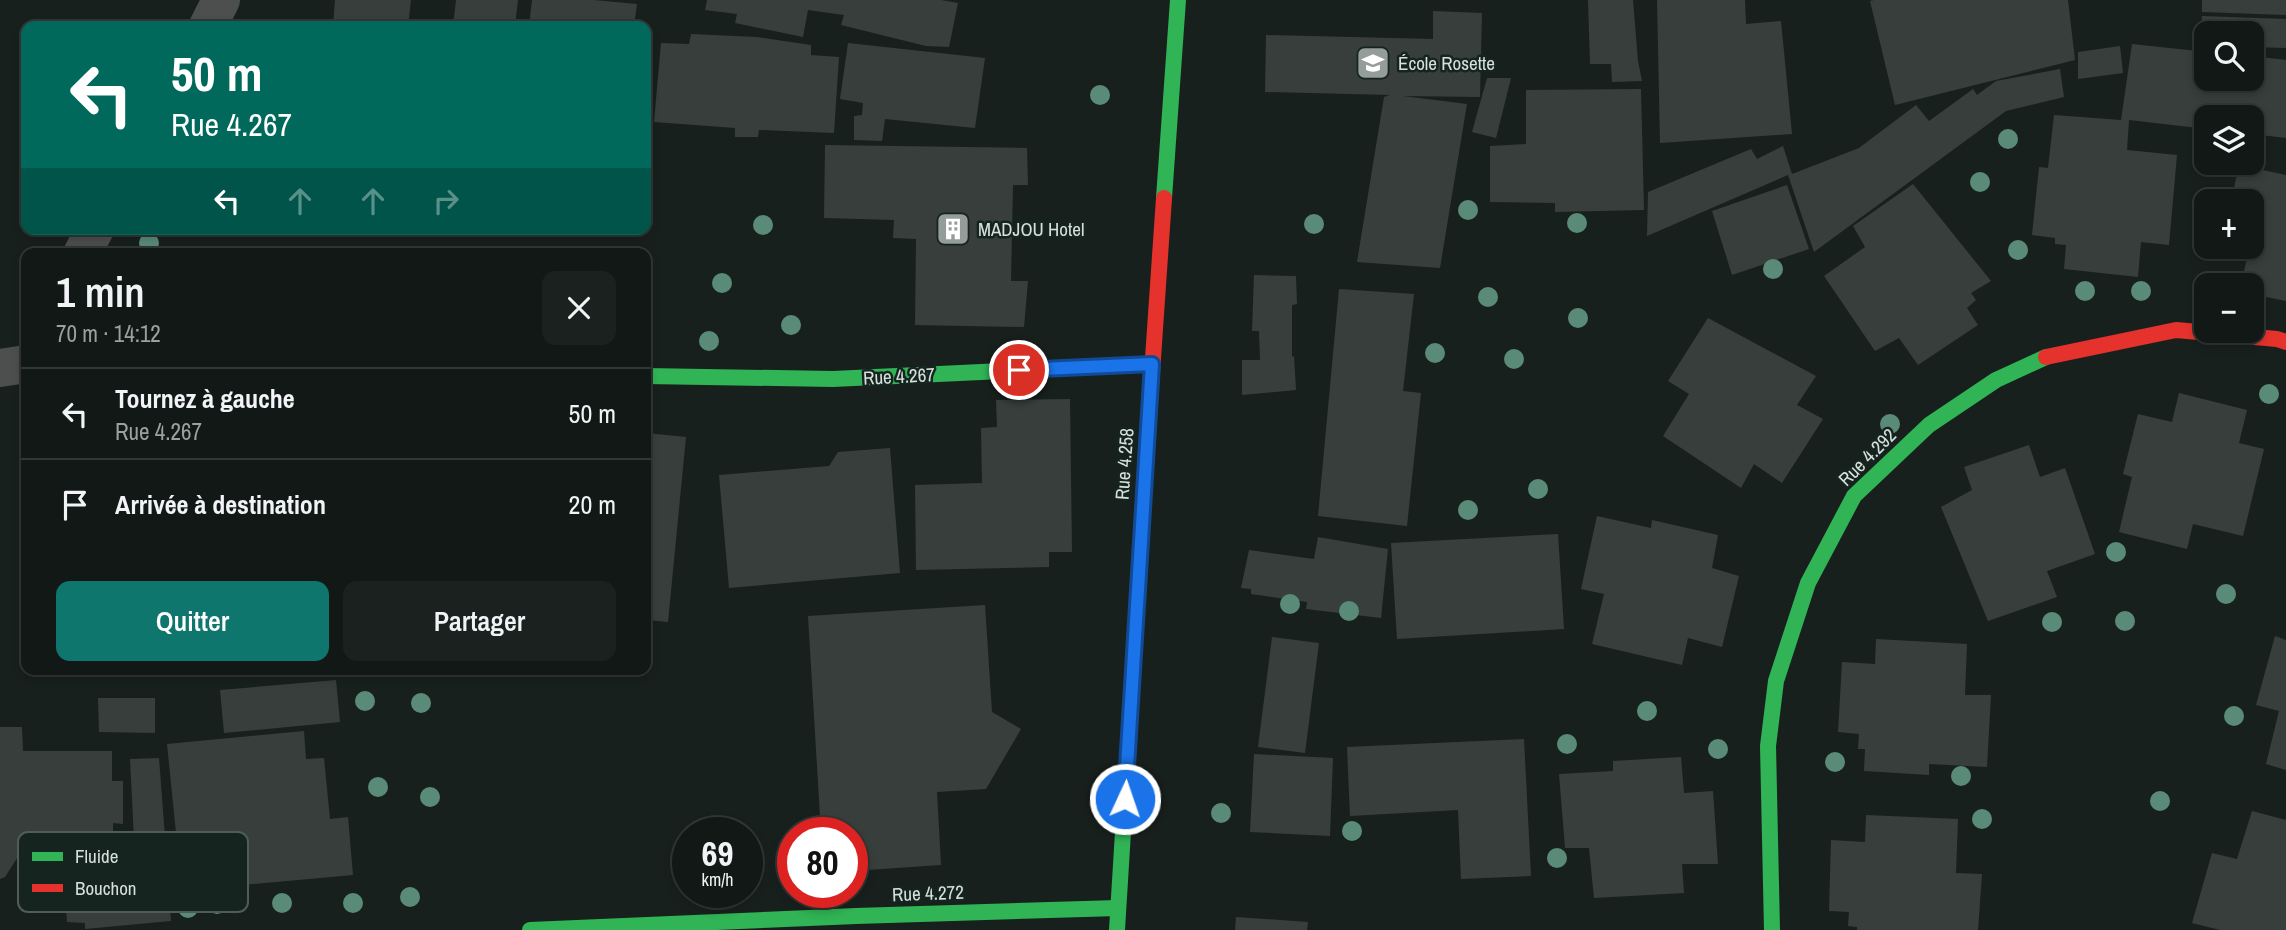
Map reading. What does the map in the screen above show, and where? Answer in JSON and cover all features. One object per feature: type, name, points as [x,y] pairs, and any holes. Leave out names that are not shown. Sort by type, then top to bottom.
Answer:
[{"type":"main road","name":"Rue 4.258","points":[[1117,930],[1152,364],[1178,0]]},
{"type":"main road","name":"Rue 4.292","points":[[1772,930],[1768,746],[1776,681],[1808,583],[1854,496],[1929,425],[1996,380],[2049,356],[2176,330],[2286,342]]},
{"type":"main road","name":"Rue 4.267","points":[[651,376],[833,379],[1152,364]]},
{"type":"main road","name":"Rue 4.272","points":[[530,930],[1118,908]]},
{"type":"street","points":[[210,21],[220,0]]},
{"type":"street","points":[[0,368],[21,366]]},
{"type":"building","points":[[335,0],[411,0],[409,21],[333,21]]},
{"type":"building","points":[[456,0],[518,0],[516,21],[454,21]]},
{"type":"building","points":[[532,0],[594,0],[637,4],[635,21],[530,21]]},
{"type":"building","points":[[707,0],[941,0],[958,3],[949,47],[926,46],[841,25],[844,15],[808,10],[803,37],[735,23],[737,14],[705,10]]},
{"type":"building","points":[[1588,0],[1633,0],[1642,81],[1612,82],[1611,64],[1590,64]]},
{"type":"building","points":[[1657,0],[1745,0],[1746,24],[1781,21],[1792,134],[1660,143]]},
{"type":"building","points":[[2068,0],[2075,60],[1895,105],[1870,1]]},
{"type":"building","points":[[2202,0],[2286,0],[2286,15],[2202,12]]},
{"type":"building","points":[[1433,11],[1482,13],[1480,97],[1403,96],[1467,104],[1440,268],[1357,262],[1384,97],[1390,95],[1265,92],[1266,35],[1433,39]]},
{"type":"building","points":[[2202,16],[2286,19],[2286,48],[2264,47],[2264,21],[2202,21]]},
{"type":"building","points":[[691,34],[757,37],[811,45],[811,55],[839,57],[834,133],[759,130],[758,137],[735,137],[735,128],[654,122],[661,43],[689,44]]},
{"type":"building","points":[[848,43],[985,58],[975,128],[885,119],[882,141],[854,140],[854,116],[862,115],[863,103],[840,99]]},
{"type":"building","points":[[2132,44],[2194,51],[2194,91],[2264,91],[2264,57],[2286,60],[2286,138],[2264,135],[2264,105],[2194,105],[2194,128],[2129,120],[2127,150],[2177,155],[2169,245],[2141,242],[2138,277],[2064,269],[2066,245],[2055,244],[2055,238],[2032,235],[2039,167],[2048,168],[2054,115],[2121,120]]},
{"type":"building","points":[[2120,46],[2123,73],[2078,79],[2078,52]]},
{"type":"building","points":[[2060,69],[2064,97],[2006,111],[1814,252],[1788,175],[1647,236],[1648,192],[1751,149],[1757,159],[1783,146],[1792,174],[1859,148],[1916,105],[1929,121],[1973,89],[1977,95],[1996,81]]},
{"type":"building","points":[[1487,78],[1511,78],[1496,138],[1472,132]]},
{"type":"building","points":[[1641,89],[1644,210],[1555,212],[1555,203],[1490,202],[1490,146],[1526,144],[1526,90]]},
{"type":"building","name":"MADJOU Hotel","points":[[825,145],[1027,148],[1028,185],[1013,185],[1011,281],[1028,281],[1024,327],[915,325],[916,239],[893,238],[894,220],[824,218]]},
{"type":"building","points":[[2264,170],[2286,175],[2286,301],[2264,296],[2264,273],[2244,273],[2247,259],[2264,259],[2264,189],[2234,189],[2237,175],[2264,175]]},
{"type":"building","points":[[1913,184],[1991,281],[1971,293],[1976,300],[1967,308],[1978,325],[1918,365],[1899,338],[1875,351],[1824,276],[1865,247],[1853,226]]},
{"type":"building","points":[[1787,185],[1809,249],[1732,275],[1712,211]]},
{"type":"building","points":[[1254,275],[1296,276],[1297,304],[1292,305],[1292,357],[1294,356],[1296,390],[1242,395],[1242,360],[1260,360],[1259,331],[1252,331]]},
{"type":"building","points":[[1339,289],[1414,294],[1403,391],[1421,393],[1407,526],[1318,516]]},
{"type":"building","points":[[1708,318],[1816,376],[1797,405],[1823,419],[1782,483],[1754,464],[1741,488],[1663,436],[1689,394],[1668,381]]},
{"type":"building","points":[[2179,393],[2247,410],[2239,443],[2264,449],[2243,536],[2193,524],[2187,549],[2119,532],[2132,477],[2123,474],[2138,414],[2172,422]]},
{"type":"building","points":[[1070,399],[1072,552],[1049,552],[1049,567],[916,570],[915,485],[982,483],[981,428],[997,427],[996,400]]},
{"type":"building","points":[[651,434],[686,437],[668,622],[651,620]]},
{"type":"building","points":[[2029,445],[2040,477],[2065,468],[2095,554],[2047,571],[2057,597],[1988,621],[1941,507],[1972,490],[1964,467]]},
{"type":"building","points":[[890,448],[900,573],[729,588],[719,475],[829,466],[838,452]]},
{"type":"building","points":[[1597,516],[1651,528],[1652,520],[1718,535],[1712,568],[1739,576],[1722,647],[1688,638],[1682,665],[1592,644],[1604,594],[1581,589]]},
{"type":"building","points":[[1558,534],[1564,629],[1397,639],[1391,543]]},
{"type":"building","points":[[1318,537],[1388,549],[1381,618],[1306,609],[1307,602],[1251,594],[1251,589],[1241,588],[1249,550],[1314,559]]},
{"type":"building","points":[[985,605],[992,712],[1021,729],[986,789],[937,792],[941,865],[868,870],[868,817],[820,817],[808,616]]},
{"type":"building","points":[[2275,636],[2286,640],[2286,770],[2266,764],[2279,711],[2256,705]]},
{"type":"building","points":[[1272,637],[1319,643],[1305,753],[1258,747]]},
{"type":"building","points":[[1876,639],[1967,644],[1965,695],[1991,695],[1987,767],[1929,764],[1929,775],[1864,771],[1865,749],[1858,749],[1859,734],[1838,732],[1842,662],[1875,664]]},
{"type":"building","points":[[336,680],[340,722],[224,733],[220,690]]},
{"type":"building","points":[[98,698],[155,698],[155,733],[99,732]]},
{"type":"building","points":[[0,727],[22,727],[23,751],[112,751],[112,781],[123,781],[123,824],[113,823],[113,832],[18,832],[18,857],[5,877],[0,879]]},
{"type":"building","points":[[304,731],[306,759],[324,758],[330,819],[348,817],[353,875],[248,884],[248,832],[176,832],[167,744]]},
{"type":"building","points":[[1524,739],[1531,876],[1461,879],[1458,810],[1350,816],[1347,747]]},
{"type":"building","points":[[1254,754],[1333,758],[1330,836],[1250,832]]},
{"type":"building","points":[[1681,757],[1684,793],[1713,791],[1718,864],[1682,864],[1684,893],[1594,898],[1589,848],[1565,848],[1559,774],[1613,771],[1613,761]]},
{"type":"building","points":[[159,758],[165,832],[134,832],[130,759]]},
{"type":"building","points":[[2252,811],[2286,820],[2286,930],[2220,930],[2192,923],[2212,853],[2237,859]]},
{"type":"building","points":[[1866,815],[1958,819],[1956,873],[1982,874],[1978,930],[1857,930],[1857,927],[1848,926],[1849,912],[1829,911],[1831,840],[1865,842]]},
{"type":"building","points":[[66,912],[170,912],[171,921],[85,929],[85,923],[67,922]]},
{"type":"building","points":[[1236,917],[1308,922],[1307,930],[1235,930]]},
{"type":"traffic: fast","points":[[1164,198],[1178,0]]},
{"type":"traffic: fast","points":[[1772,930],[1768,746],[1776,681],[1808,583],[1854,496],[1929,425],[1996,380],[2046,357]]},
{"type":"traffic: fast","points":[[651,376],[833,379],[1152,364]]},
{"type":"traffic: fast","points":[[1117,930],[1144,489]]},
{"type":"traffic: fast","points":[[530,930],[1118,908]]},
{"type":"traffic: jam","points":[[1144,489],[1164,198]]},
{"type":"traffic: jam","points":[[2046,357],[2176,330],[2286,342]]},
{"type":"place","name":"École Rosette","points":[[1373,63]]},
{"type":"place","name":"MADJOU Hotel","points":[[953,229]]},
{"type":"route","points":[[1019,370],[1152,364],[1125,799]]}]
